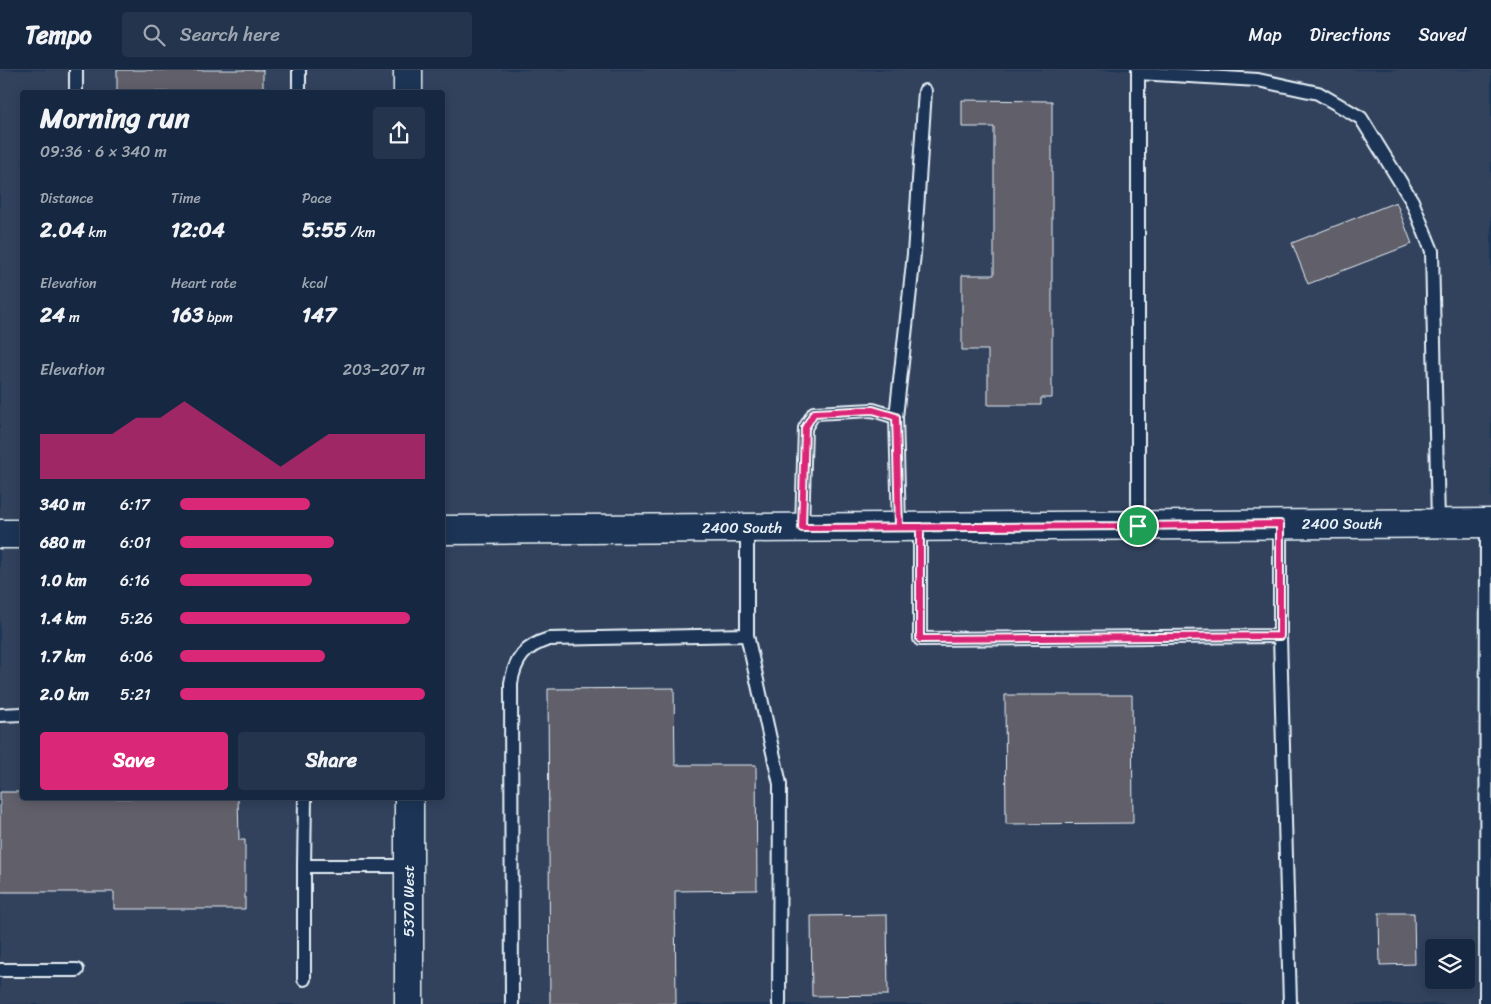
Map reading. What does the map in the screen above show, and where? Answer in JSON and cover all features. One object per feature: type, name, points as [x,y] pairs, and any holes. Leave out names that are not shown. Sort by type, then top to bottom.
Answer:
[{"type":"street","points":[[408,70],[408,90]]},
{"type":"street","name":"2400 South","points":[[445,530],[1489,523]]},
{"type":"street","points":[[0,534],[20,534]]},
{"type":"street","name":"5370 West","points":[[409,800],[409,1004]]},
{"type":"lane","points":[[76,70],[76,90]]},
{"type":"lane","points":[[299,70],[299,90]]},
{"type":"lane","points":[[1138,526],[1138,72],[1258,80],[1318,93],[1361,118],[1412,201],[1432,251],[1438,523]]},
{"type":"lane","points":[[925,91],[914,254],[896,417],[920,639],[1280,636]]},
{"type":"lane","points":[[802,528],[805,428],[814,413],[873,410],[896,417]]},
{"type":"lane","points":[[1486,1004],[1489,523]]},
{"type":"lane","points":[[1280,524],[1280,636],[1289,909],[1290,1004]]},
{"type":"lane","points":[[747,528],[747,635],[780,784],[778,1004]]},
{"type":"lane","points":[[512,1004],[511,683],[519,658],[536,643],[549,639],[747,635]]},
{"type":"lane","points":[[0,715],[20,714]]},
{"type":"lane","points":[[304,979],[305,800]]},
{"type":"lane","points":[[304,866],[409,866]]},
{"type":"lane","points":[[0,970],[77,970]]},
{"type":"shaded area","points":[[0,70],[1491,70],[1491,1004],[0,1004]]},
{"type":"building","points":[[117,70],[263,70],[263,90],[117,90]]},
{"type":"building","points":[[962,100],[1052,101],[1052,398],[1041,398],[1041,405],[988,405],[988,350],[962,350],[962,275],[994,275],[994,127],[962,127]]},
{"type":"building","points":[[1396,202],[1412,244],[1308,284],[1292,243]]},
{"type":"building","points":[[674,688],[675,765],[756,765],[757,890],[675,891],[676,1004],[550,1004],[548,689]]},
{"type":"building","points":[[1005,695],[1132,695],[1133,823],[1006,824]]},
{"type":"building","points":[[0,792],[20,792],[20,800],[238,800],[239,840],[245,840],[245,909],[114,909],[114,892],[0,892]]},
{"type":"building","points":[[1379,913],[1414,913],[1415,964],[1380,965]]},
{"type":"building","points":[[887,915],[888,995],[812,996],[811,916]]},
{"type":"route","points":[[1138,526],[899,527],[802,528],[805,428],[814,413],[873,410],[896,417],[899,527],[920,527],[920,639],[1280,636],[1280,524],[1138,526]]}]
